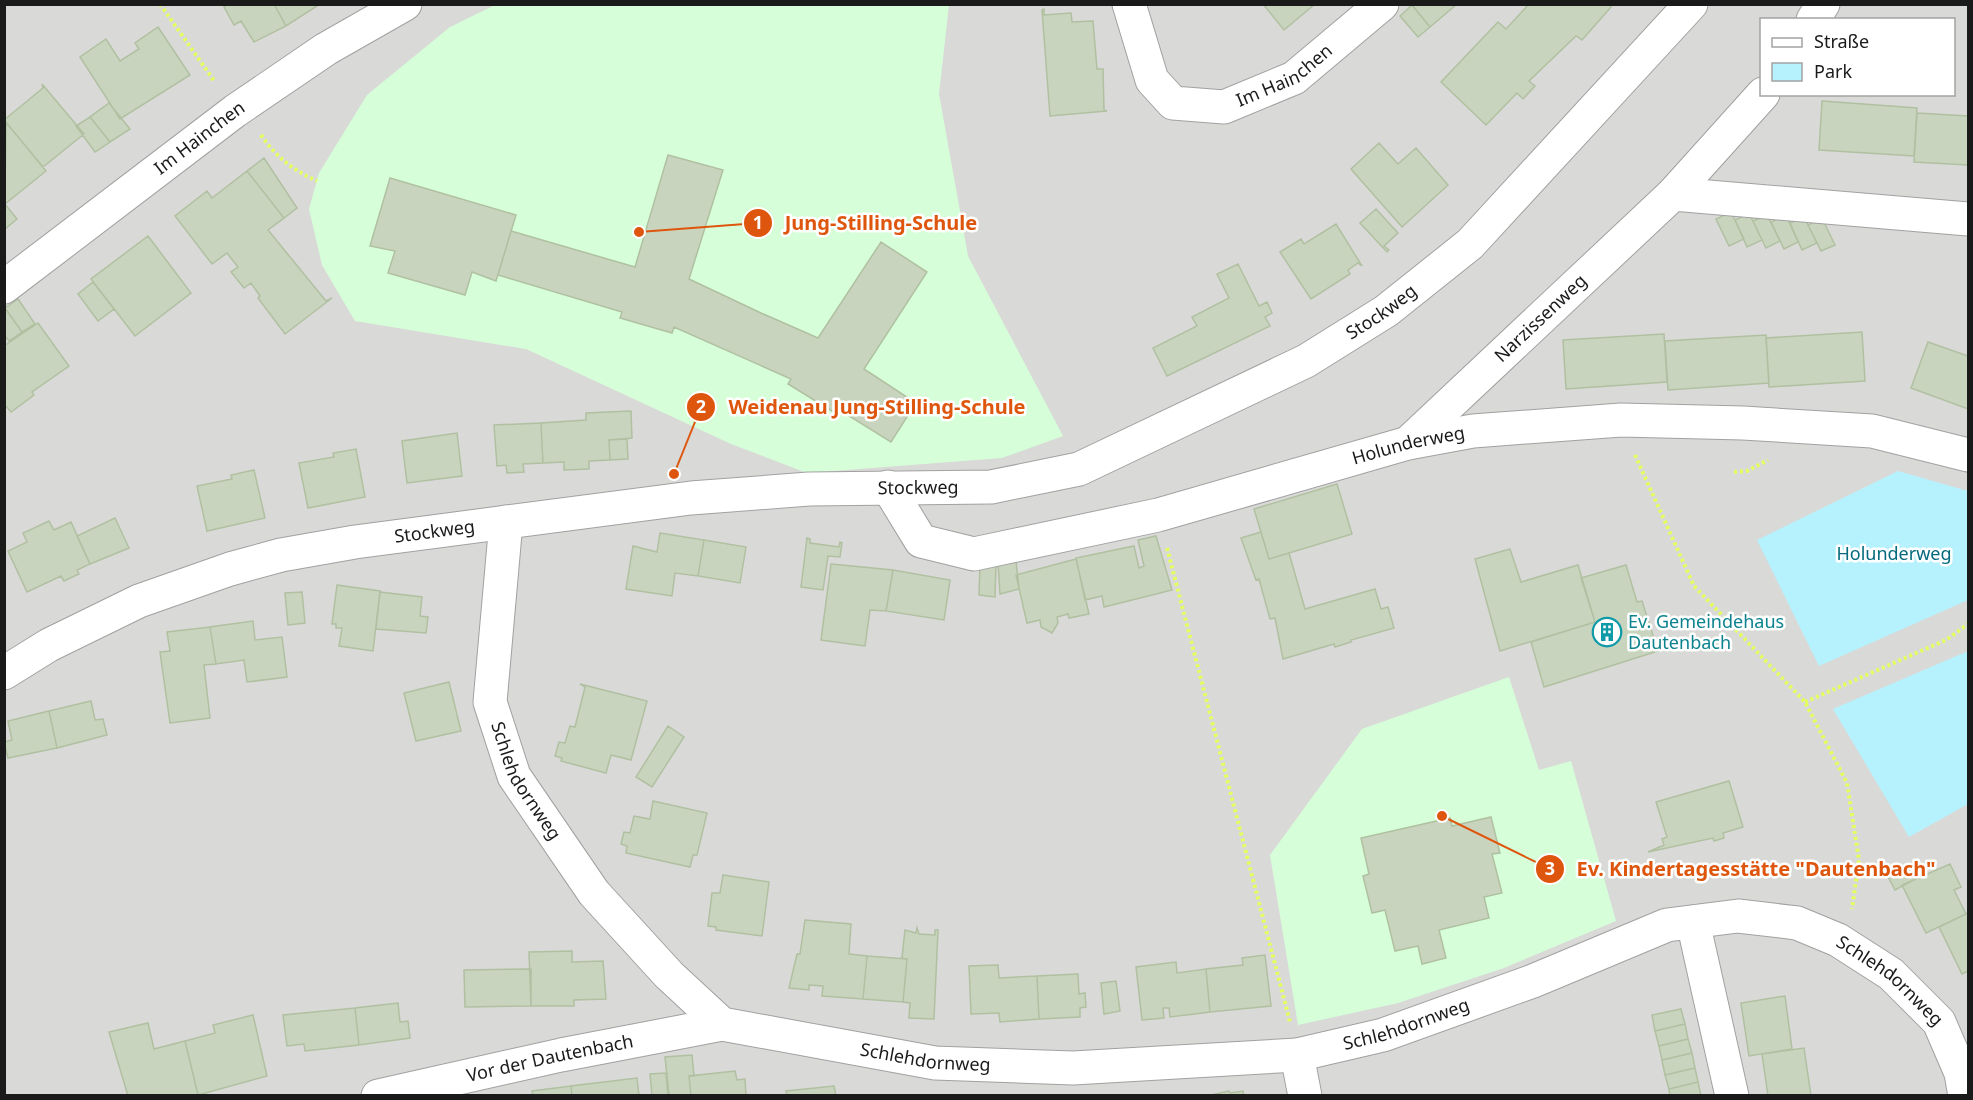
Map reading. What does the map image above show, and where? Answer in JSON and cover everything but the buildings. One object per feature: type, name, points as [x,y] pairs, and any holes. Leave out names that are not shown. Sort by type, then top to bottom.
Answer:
[{"type":"street","name":"Im Hainchen","points":[[4,287],[239,109],[326,49],[405,4]]},
{"type":"street","name":"Im Hainchen","points":[[1129,4],[1152,80],[1159,88],[1173,103],[1224,107],[1294,78],[1382,4]]},
{"type":"street","name":"Stockweg","points":[[4,673],[50,645],[139,601],[230,569],[281,555],[355,542],[691,498],[809,489],[991,487],[1079,469],[1306,361],[1386,311],[1470,244],[1691,4]]},
{"type":"street","points":[[1814,18],[1823,4]]},
{"type":"street","name":"Narzissenweg","points":[[1408,443],[1673,194],[1760,96]]},
{"type":"street","points":[[1673,194],[1968,219]]},
{"type":"street","name":"Holunderweg","points":[[888,487],[921,541],[974,554],[1158,515],[1408,443],[1473,430],[1621,420],[1743,423],[1872,431],[1968,455]]},
{"type":"street","name":"Schlehdornweg","points":[[506,522],[490,702],[514,776],[594,893],[669,975],[722,1024],[935,1063],[1073,1068],[1297,1055],[1383,1035],[1533,981],[1666,925],[1738,916],[1797,923],[1838,940],[1891,974],[1939,1022],[1961,1073],[1965,1095]]},
{"type":"street","points":[[1693,922],[1732,1095]]},
{"type":"street","name":"Vor der Dautenbach","points":[[378,1095],[722,1024]]},
{"type":"street","points":[[1297,1055],[1305,1095]]},
{"type":"path","points":[[160,4],[274,154],[299,173],[317,180]]},
{"type":"path","points":[[1634,452],[1694,586],[1805,702],[1847,783],[1859,860],[1854,905],[1838,940]]},
{"type":"path","points":[[1158,515],[1290,1023]]},
{"type":"path","points":[[1805,702],[1946,640],[1968,624]]},
{"type":"shaded area","points":[[5,5],[1968,5],[1968,1095],[5,1095]]},
{"type":"shaded area","points":[[495,5],[949,5],[939,94],[968,256],[1063,436],[1002,458],[807,473],[731,444],[526,349],[355,321],[322,265],[309,209],[319,173],[367,95],[450,27]]},
{"type":"shaded area","points":[[1509,677],[1539,770],[1571,761],[1616,921],[1504,968],[1398,1003],[1298,1025],[1270,855],[1362,729]]},
{"type":"green space","name":"Holunderweg","points":[[1898,471],[1968,491],[1968,600],[1819,666],[1757,540]]},
{"type":"green space","points":[[1968,651],[1968,804],[1909,837],[1833,709]]},
{"type":"place","name":"Jung-Stilling-Schule","points":[[639,232]]},
{"type":"place","name":"Weidenau Jung-Stilling-Schule","points":[[674,474]]},
{"type":"place","name":"Ev. Gemeindehaus Dautenbach","points":[[1607,632]]},
{"type":"place","name":"Ev. Kindertagesstätte \"Dautenbach\"","points":[[1442,816]]}]
